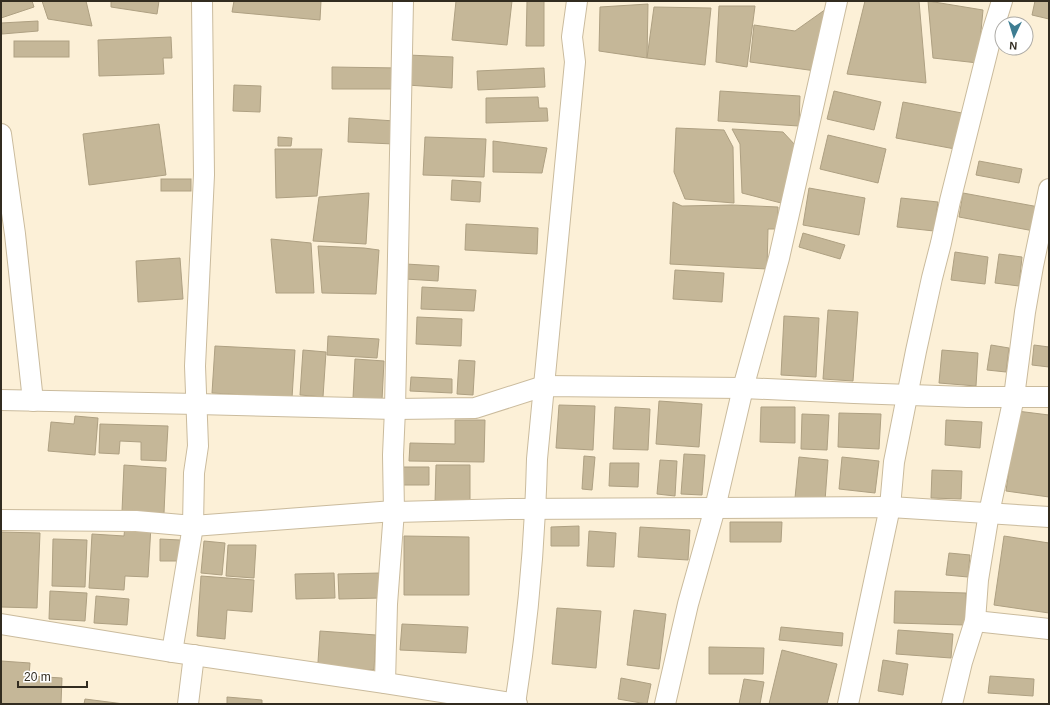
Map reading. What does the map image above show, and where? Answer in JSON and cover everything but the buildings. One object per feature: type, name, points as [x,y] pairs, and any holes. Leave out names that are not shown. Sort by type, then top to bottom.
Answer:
[{"type":"street","points":[[172,652],[193,526],[194,473],[198,446],[195,366],[204,175],[202,1]]},
{"type":"street","points":[[385,683],[387,604],[394,511],[393,455],[403,1]]},
{"type":"street","points":[[1,624],[172,652],[385,683],[478,701],[516,704],[523,654],[536,509],[537,459],[575,62],[572,36],[577,1]]},
{"type":"street","points":[[665,704],[688,604],[715,508],[744,388],[779,258],[837,1]]},
{"type":"street","points":[[848,704],[890,507],[894,462],[907,395],[932,278],[992,33],[995,2]]},
{"type":"street","points":[[1,134],[15,234],[33,401]]},
{"type":"street","points":[[952,704],[962,662],[975,621],[978,580],[989,513],[1014,397],[1025,312],[1049,189]]},
{"type":"street","points":[[1,400],[395,409],[475,408],[544,386],[744,388],[907,395],[1049,398]]},
{"type":"street","points":[[1,520],[136,521],[193,526],[394,511],[890,507],[1049,517]]},
{"type":"street","points":[[975,621],[1049,629]]},
{"type":"street","points":[[188,704],[194,655]]}]
